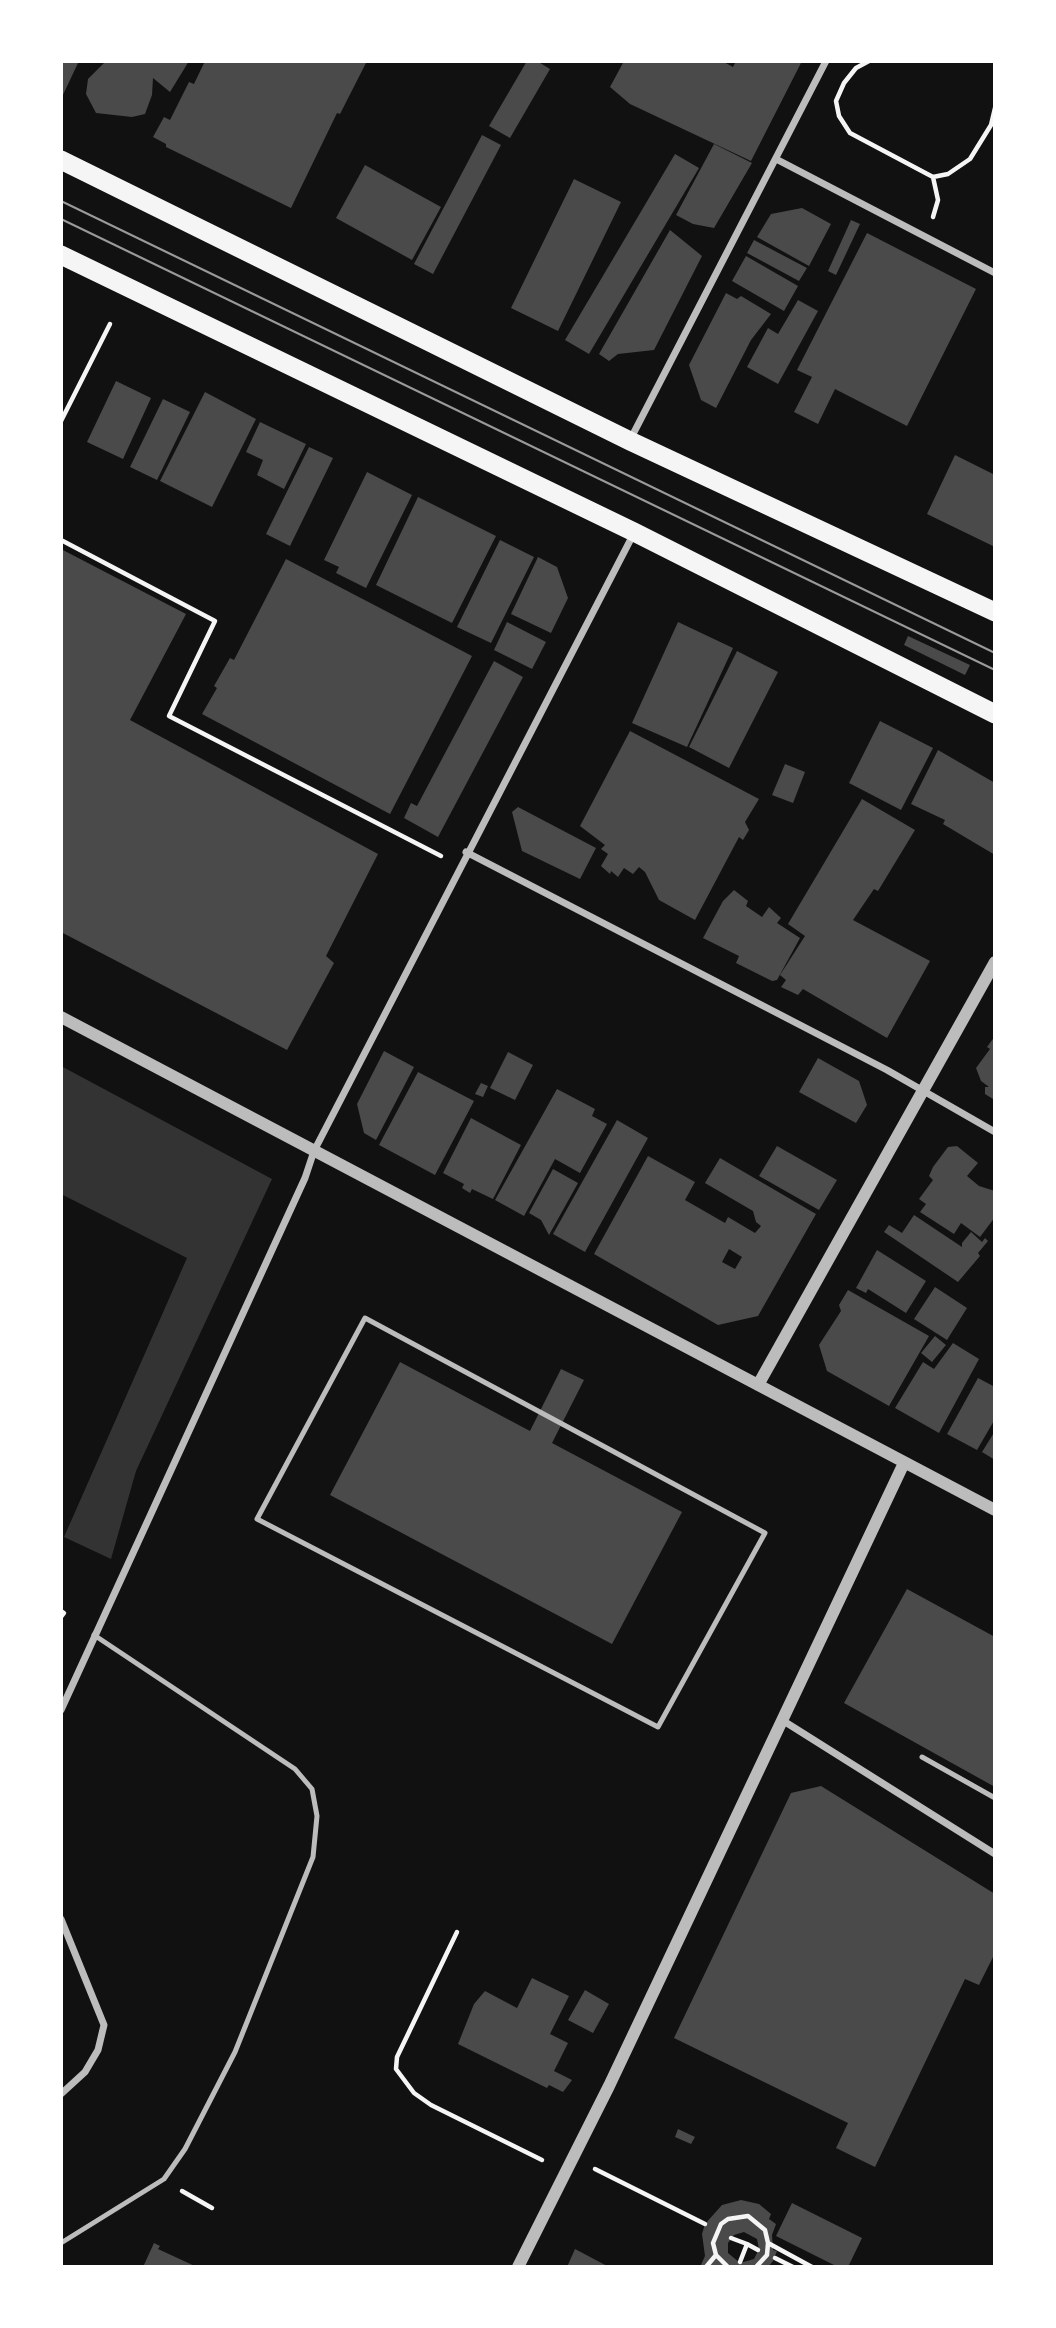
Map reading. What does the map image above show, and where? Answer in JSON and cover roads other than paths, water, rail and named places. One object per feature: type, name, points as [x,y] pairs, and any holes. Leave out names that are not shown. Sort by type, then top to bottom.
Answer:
[{"type":"highway","points":[[61,160],[630,441],[995,612]]},
{"type":"highway","points":[[61,255],[634,532],[995,714]]},
{"type":"street","points":[[630,441],[826,61]]},
{"type":"street","points":[[776,159],[995,273]]},
{"type":"street","points":[[61,1710],[299,1191],[314,1151],[466,852],[634,532]]},
{"type":"street","points":[[466,852],[922,1090],[995,1132]]},
{"type":"street","points":[[758,1385],[995,962]]},
{"type":"street","points":[[61,1017],[995,1510]]},
{"type":"street","points":[[519,2267],[609,2086],[904,1463]]},
{"type":"street","points":[[782,1720],[995,1854]]},
{"type":"street","points":[[61,1919],[104,2025],[98,2050],[85,2072],[61,2094]]},
{"type":"lane","points":[[365,1318],[513,1397],[765,1533],[659,1727],[257,1519],[365,1318]]},
{"type":"lane","points":[[61,2243],[163,2179],[204,2116],[235,2052],[313,1857],[317,1816],[312,1789],[295,1769],[94,1634]]},
{"type":"lane","points":[[922,1757],[995,1798]]},
{"type":"tram line","points":[[61,201],[995,653]]},
{"type":"tram line","points":[[61,219],[995,670]]}]
